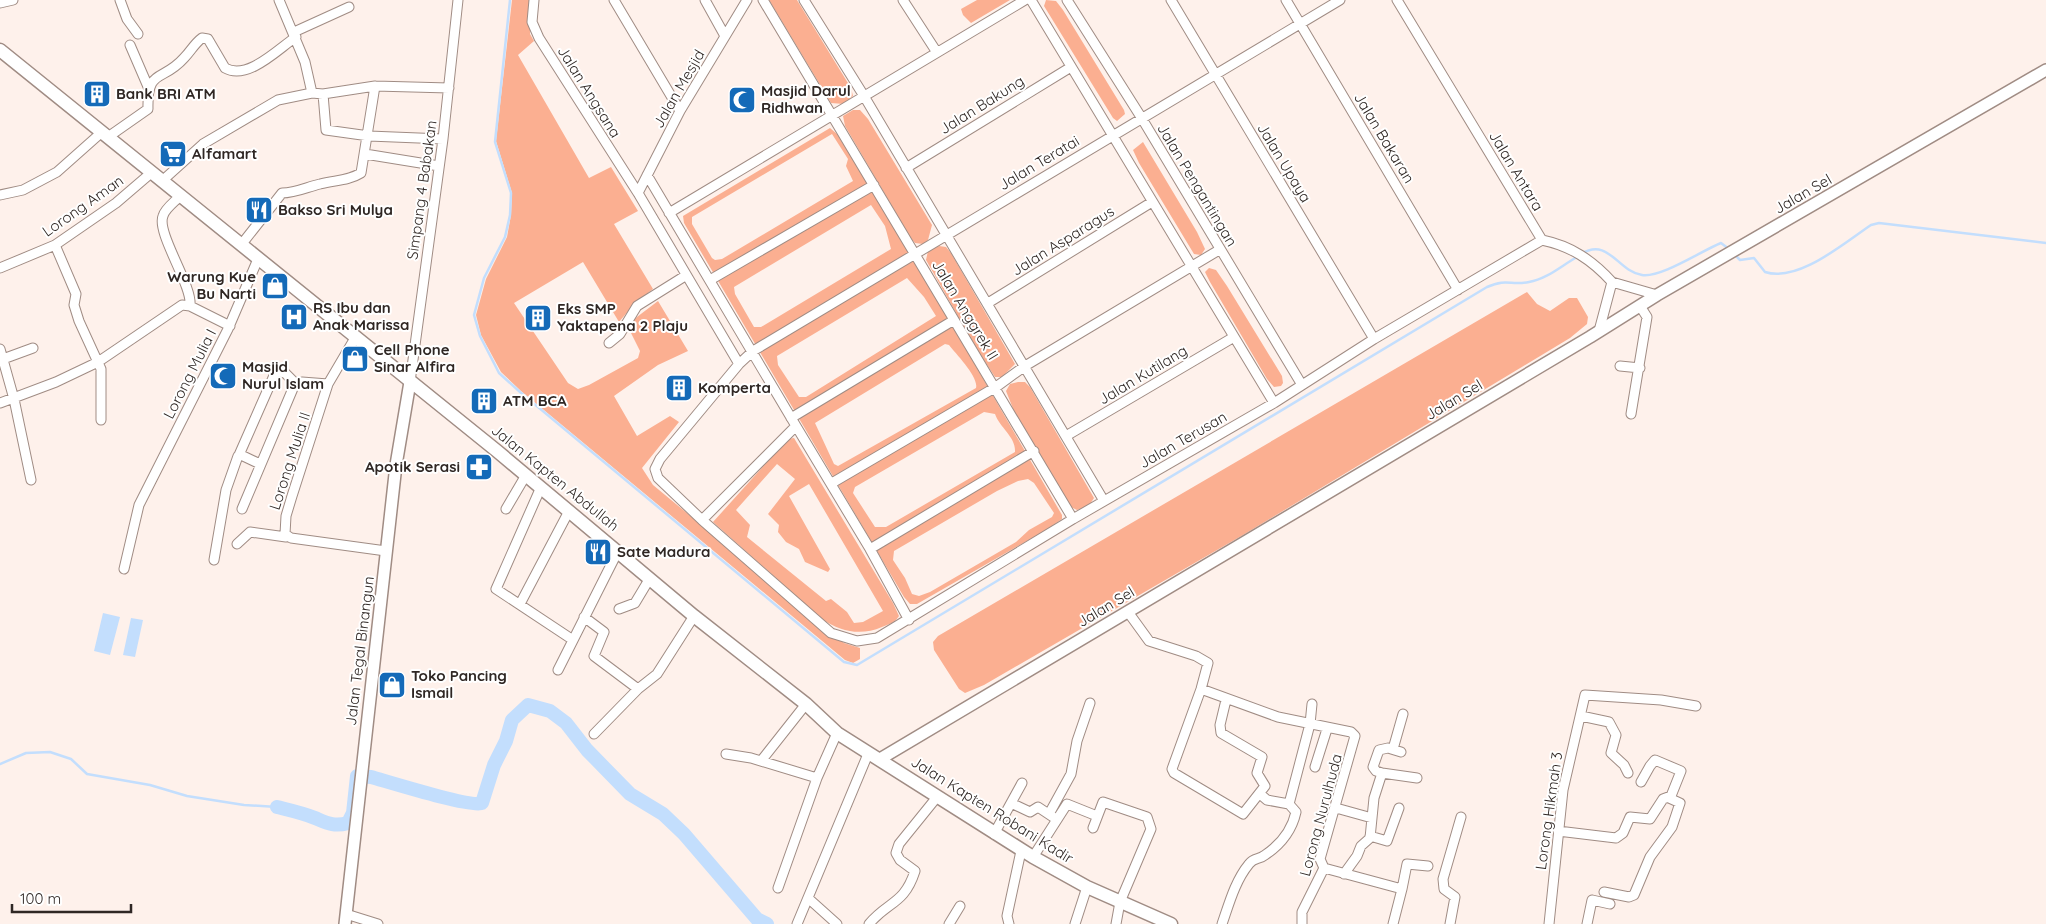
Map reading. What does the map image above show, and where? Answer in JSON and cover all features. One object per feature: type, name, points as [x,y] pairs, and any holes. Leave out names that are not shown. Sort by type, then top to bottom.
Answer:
[{"type":"main road","name":"Jalan Kapten Abdullah","points":[[0,50],[541,487],[694,616],[806,704],[837,732],[868,754],[880,759]]},
{"type":"main road","name":"Jalan Kapten Robani Kadir","points":[[880,759],[994,834],[1033,857],[1087,887],[1171,924]]},
{"type":"street","points":[[0,3],[13,0]]},
{"type":"street","points":[[120,0],[127,19],[138,34]]},
{"type":"street","points":[[279,0],[305,62],[312,93]]},
{"type":"street","name":"Simpang 4 Babakan","points":[[410,382],[443,139],[458,0]]},
{"type":"street","name":"Jalan Angsana","points":[[534,0],[532,22],[539,38],[638,194],[739,364]]},
{"type":"street","points":[[614,0],[680,111]]},
{"type":"street","points":[[705,0],[725,36]]},
{"type":"street","name":"Jalan Mesjid","points":[[638,194],[680,111],[747,0]]},
{"type":"street","name":"Jalan Anggrek II","points":[[763,0],[996,387],[1073,519]]},
{"type":"street","points":[[804,0],[988,303],[1104,502]]},
{"type":"street","points":[[903,0],[936,51]]},
{"type":"street","points":[[670,213],[936,51],[1024,0]]},
{"type":"street","points":[[1031,0],[1274,403]]},
{"type":"street","name":"Jalan Pengantingan","points":[[1067,0],[1141,117],[1219,250],[1302,385]]},
{"type":"street","name":"Jalan Upaya","points":[[1171,0],[1374,339]]},
{"type":"street","name":"Jalan Bakaran","points":[[1286,0],[1458,290]]},
{"type":"street","name":"Jalan Teratai","points":[[831,633],[702,520],[658,478],[656,466],[739,364],[753,351],[1214,73],[1340,0]]},
{"type":"street","name":"Jalan Antara","points":[[1397,0],[1542,240]]},
{"type":"street","points":[[148,89],[155,79],[182,60],[194,44],[202,39],[207,38],[225,68],[234,71],[260,64],[295,35],[349,7]]},
{"type":"street","points":[[0,195],[23,190],[57,172],[105,135],[148,109],[148,89],[130,45]]},
{"type":"street","name":"Jalan Bakung","points":[[906,168],[1071,67]]},
{"type":"street","name":"Jalan Sel","points":[[880,759],[1657,295],[2046,70]]},
{"type":"street","points":[[241,245],[282,194],[292,193],[321,183],[349,180],[361,173],[375,86]]},
{"type":"street","points":[[162,181],[203,144],[278,100],[312,93],[323,94],[375,86],[449,88]]},
{"type":"street","points":[[323,94],[326,130],[368,136],[443,139]]},
{"type":"street","points":[[365,154],[439,166]]},
{"type":"street","name":"Lorong Aman","points":[[0,268],[55,245],[116,203],[151,173]]},
{"type":"street","points":[[647,175],[832,483],[908,620]]},
{"type":"street","points":[[710,280],[874,184]]},
{"type":"street","points":[[181,196],[165,212],[162,221],[174,259],[190,293],[190,306]]},
{"type":"street","name":"Jalan Asparagus","points":[[988,303],[1152,202]]},
{"type":"street","points":[[1542,240],[1561,244],[1581,254],[1598,267],[1612,282],[1657,295]]},
{"type":"street","name":"Jalan Terusan","points":[[831,633],[850,640],[870,640],[908,620],[1073,519],[1274,403],[1374,339],[1542,240]]},
{"type":"street","points":[[55,245],[76,294],[74,305],[79,321],[102,372],[101,420]]},
{"type":"street","points":[[832,483],[996,387],[1025,366],[1219,250]]},
{"type":"street","name":"Lorong Mulia I","points":[[124,569],[141,499],[230,326],[258,259]]},
{"type":"street","points":[[609,343],[620,334],[637,306],[685,276]]},
{"type":"street","points":[[1598,331],[1612,282]]},
{"type":"street","points":[[0,403],[14,399],[98,362],[182,305],[190,306],[230,326]]},
{"type":"street","points":[[1631,414],[1647,317],[1640,306]]},
{"type":"street","points":[[702,520],[794,422],[954,320]]},
{"type":"street","name":"Jalan Kutilang","points":[[1066,436],[1234,337]]},
{"type":"street","name":"Lorong Mulia II","points":[[286,537],[284,530],[286,516],[328,384],[355,338]]},
{"type":"street","points":[[3,359],[32,348]]},
{"type":"street","points":[[0,349],[14,399],[31,480]]},
{"type":"street","points":[[1620,366],[1640,368]]},
{"type":"street","points":[[214,560],[226,490],[276,370],[285,373],[296,384],[328,384]]},
{"type":"street","name":"Jalan Tegal Binangun","points":[[346,919],[360,774],[375,668],[401,422],[410,382]]},
{"type":"street","points":[[242,509],[296,384]]},
{"type":"street","points":[[870,549],[1034,451]]},
{"type":"street","points":[[239,455],[260,464]]},
{"type":"street","points":[[506,509],[526,475]]},
{"type":"street","points":[[541,487],[496,589],[573,640]]},
{"type":"street","points":[[520,604],[569,510]]},
{"type":"street","points":[[237,544],[250,532],[386,551]]},
{"type":"street","points":[[558,670],[618,551]]},
{"type":"street","points":[[619,609],[635,603],[650,578]]},
{"type":"street","points":[[1128,612],[1149,641],[1206,661],[1208,665],[1201,689],[1172,763],[1173,771],[1243,814],[1265,786],[1256,773],[1261,756],[1225,736],[1220,731],[1226,700]]},
{"type":"street","points":[[594,734],[638,689],[657,674],[694,616]]},
{"type":"street","points":[[584,617],[604,632],[594,656],[638,689]]},
{"type":"street","points":[[1201,689],[1226,700],[1278,717],[1327,728],[1315,767]]},
{"type":"street","name":"Lorong Hikmah 3","points":[[1549,924],[1558,832],[1569,758],[1585,695],[1662,700],[1696,706]]},
{"type":"street","points":[[761,761],[806,704]]},
{"type":"street","points":[[1049,814],[1071,774],[1078,741],[1090,704]]},
{"type":"street","points":[[1289,804],[1313,711],[1312,704]]},
{"type":"street","points":[[1403,714],[1397,751],[1384,748],[1379,750],[1373,767],[1376,771],[1382,773],[1417,778]]},
{"type":"street","points":[[1581,716],[1609,722],[1616,735],[1611,753],[1624,765],[1628,773]]},
{"type":"street","name":"Lorong Nurulhuda","points":[[1302,924],[1302,912],[1324,868],[1320,859],[1355,740],[1351,732],[1327,728]]},
{"type":"street","points":[[778,888],[816,778],[837,732]]},
{"type":"street","points":[[726,754],[761,761],[816,778]]},
{"type":"street","points":[[796,924],[868,754]]},
{"type":"street","points":[[1558,832],[1616,838],[1623,833],[1630,817],[1650,819],[1664,800],[1669,798],[1680,770],[1655,760],[1641,782]]},
{"type":"street","points":[[1344,874],[1357,856],[1361,846],[1370,836],[1374,798],[1382,773]]},
{"type":"street","points":[[994,834],[1022,783]]},
{"type":"street","points":[[1222,924],[1236,885],[1247,866],[1255,858],[1263,857],[1270,851],[1290,829],[1296,812],[1289,804],[1267,800],[1260,794]]},
{"type":"street","points":[[869,924],[882,910],[892,907],[905,892],[914,869],[900,860],[896,853],[899,844],[937,797]]},
{"type":"street","points":[[1604,892],[1629,897],[1634,895],[1650,857],[1668,834],[1676,819],[1680,803],[1669,798]]},
{"type":"street","points":[[1057,800],[1067,806],[1070,804],[1097,816]]},
{"type":"street","points":[[1093,828],[1103,802],[1150,818],[1151,828],[1120,902],[1116,924]]},
{"type":"street","points":[[1011,804],[1030,812],[1038,807],[1057,820]]},
{"type":"street","points":[[1033,857],[1067,806]]},
{"type":"street","points":[[1336,808],[1372,818]]},
{"type":"street","points":[[1370,836],[1387,841],[1399,808]]},
{"type":"street","points":[[1450,924],[1455,897],[1444,889],[1443,879],[1461,817]]},
{"type":"street","points":[[1009,924],[1007,916],[1021,850]]},
{"type":"street","points":[[1393,924],[1407,864],[1428,866]]},
{"type":"street","points":[[1324,868],[1402,889]]},
{"type":"street","points":[[1075,924],[1087,887]]},
{"type":"street","points":[[808,898],[837,924]]},
{"type":"street","points":[[1587,924],[1592,900],[1610,904]]},
{"type":"street","points":[[949,924],[960,906]]},
{"type":"street","points":[[346,919],[378,924]]},
{"type":"shaded area","points":[[512,0],[531,0],[530,34],[534,41],[518,55],[589,178],[611,167],[638,211],[614,224],[653,289],[635,303],[619,322],[583,262],[514,303],[568,383],[578,389],[638,358],[640,351],[630,331],[633,320],[658,301],[688,351],[658,365],[614,396],[637,436],[670,416],[679,422],[642,468],[653,485],[844,643],[860,648],[860,659],[853,663],[845,660],[521,391],[501,372],[481,335],[476,315],[486,279],[507,237],[511,215],[512,193],[496,141]]},
{"type":"shaded area","points":[[769,0],[797,0],[851,88],[853,96],[844,104],[831,103]]},
{"type":"shaded area","points":[[977,0],[1010,0],[971,23],[963,15],[961,9]]},
{"type":"shaded area","points":[[1046,0],[1056,1],[1063,10],[1124,110],[1125,114],[1117,121],[1113,118],[1044,6]]},
{"type":"shaded area","points":[[853,110],[860,110],[868,119],[932,225],[928,240],[923,244],[915,243],[910,237],[845,126],[843,116]]},
{"type":"shaded area","points":[[830,128],[837,134],[907,247],[1062,515],[1062,519],[917,604],[910,604],[904,597],[684,223],[683,216]],"holes":[[[832,134],[848,159],[846,166],[853,181],[722,259],[715,260],[712,258],[692,224],[692,217]],[[871,205],[885,226],[891,249],[761,327],[754,327],[735,294],[734,287]],[[907,278],[924,297],[936,316],[806,397],[799,397],[778,365],[777,356]],[[945,344],[949,345],[966,366],[976,383],[976,388],[838,466],[834,464],[815,423]],[[984,412],[995,414],[1015,447],[1015,452],[886,527],[875,527],[853,493],[855,487]],[[1028,479],[1034,483],[1054,513],[1052,517],[1029,530],[1016,542],[930,592],[919,596],[912,594],[905,578],[893,560],[894,551],[997,491],[1018,481]]]},
{"type":"shaded area","points":[[1143,142],[1197,232],[1205,249],[1201,255],[1194,254],[1139,163],[1133,150]]},
{"type":"shaded area","points":[[939,246],[946,247],[951,253],[1015,364],[1002,377],[995,377],[976,348],[926,260],[928,251]]},
{"type":"shaded area","points":[[1209,268],[1216,270],[1227,286],[1282,376],[1283,383],[1281,386],[1274,387],[1267,379],[1210,282],[1205,272]]},
{"type":"shaded area","points":[[1527,292],[1537,304],[1550,311],[1569,298],[1577,298],[1588,317],[1587,324],[1570,338],[1243,535],[984,685],[965,693],[959,689],[934,650],[933,642],[938,636]]},
{"type":"shaded area","points":[[1025,382],[1030,387],[1094,498],[1088,507],[1077,510],[1071,507],[1014,411],[1006,391],[1010,384]]},
{"type":"shaded area","points":[[794,438],[893,603],[899,616],[892,623],[874,630],[859,632],[836,627],[822,619],[713,522],[788,439]],"holes":[[[777,464],[795,479],[768,514],[779,525],[778,532],[786,542],[799,549],[805,562],[828,572],[830,569],[789,496],[809,484],[883,611],[863,622],[854,623],[847,612],[831,599],[826,601],[747,537],[750,525],[736,510]]]},
{"type":"water","points":[[103,613],[120,617],[110,655],[94,651]]},
{"type":"water","points":[[131,618],[143,620],[135,657],[123,655]]},
{"type":"waterway","points":[[510,0],[495,142],[511,193],[510,215],[505,237],[484,278],[474,315],[480,336],[499,373],[520,392],[844,662],[857,665],[1487,287],[1500,283],[1523,283],[1536,280],[1548,275],[1577,257]]},
{"type":"waterway","points":[[1735,255],[1740,260],[1754,258],[1765,272],[1778,274],[1792,272],[1806,267],[1834,251],[1871,225],[1879,223],[2046,243]]},
{"type":"waterway","points":[[1581,254],[1591,250],[1606,252],[1633,272],[1650,275],[1670,268],[1721,243],[1729,249]]},
{"type":"waterway","points":[[277,807],[331,824],[348,823],[353,813],[357,776],[371,777],[463,802],[482,803],[494,765],[506,741],[512,720],[528,705],[550,711],[566,723],[587,750],[630,794],[663,814],[684,834],[757,919],[767,924]]},
{"type":"waterway","points":[[0,764],[26,753],[50,752],[71,759],[87,774],[150,785],[187,796],[244,805],[277,807]]},
{"type":"place","name":"Bank BRI ATM","points":[[97,94]]},
{"type":"place","name":"Masjid Darul Ridhwan","points":[[742,100]]},
{"type":"place","name":"Alfamart","points":[[173,154]]},
{"type":"place","name":"Bakso Sri Mulya","points":[[259,210]]},
{"type":"place","name":"Warung Kue Bu Narti","points":[[275,286]]},
{"type":"place","name":"RS Ibu dan Anak Marissa","points":[[294,317]]},
{"type":"place","name":"Eks SMP Yaktapena 2 Plaju","points":[[538,318]]},
{"type":"place","name":"Cell Phone Sinar Alfira","points":[[355,359]]},
{"type":"place","name":"Masjid Nurul Islam","points":[[223,376]]},
{"type":"place","name":"Komperta","points":[[679,388]]},
{"type":"place","name":"ATM BCA","points":[[484,401]]},
{"type":"place","name":"Apotik Serasi","points":[[479,467]]},
{"type":"place","name":"Sate Madura","points":[[598,552]]},
{"type":"place","name":"Toko Pancing Ismail","points":[[392,685]]}]
